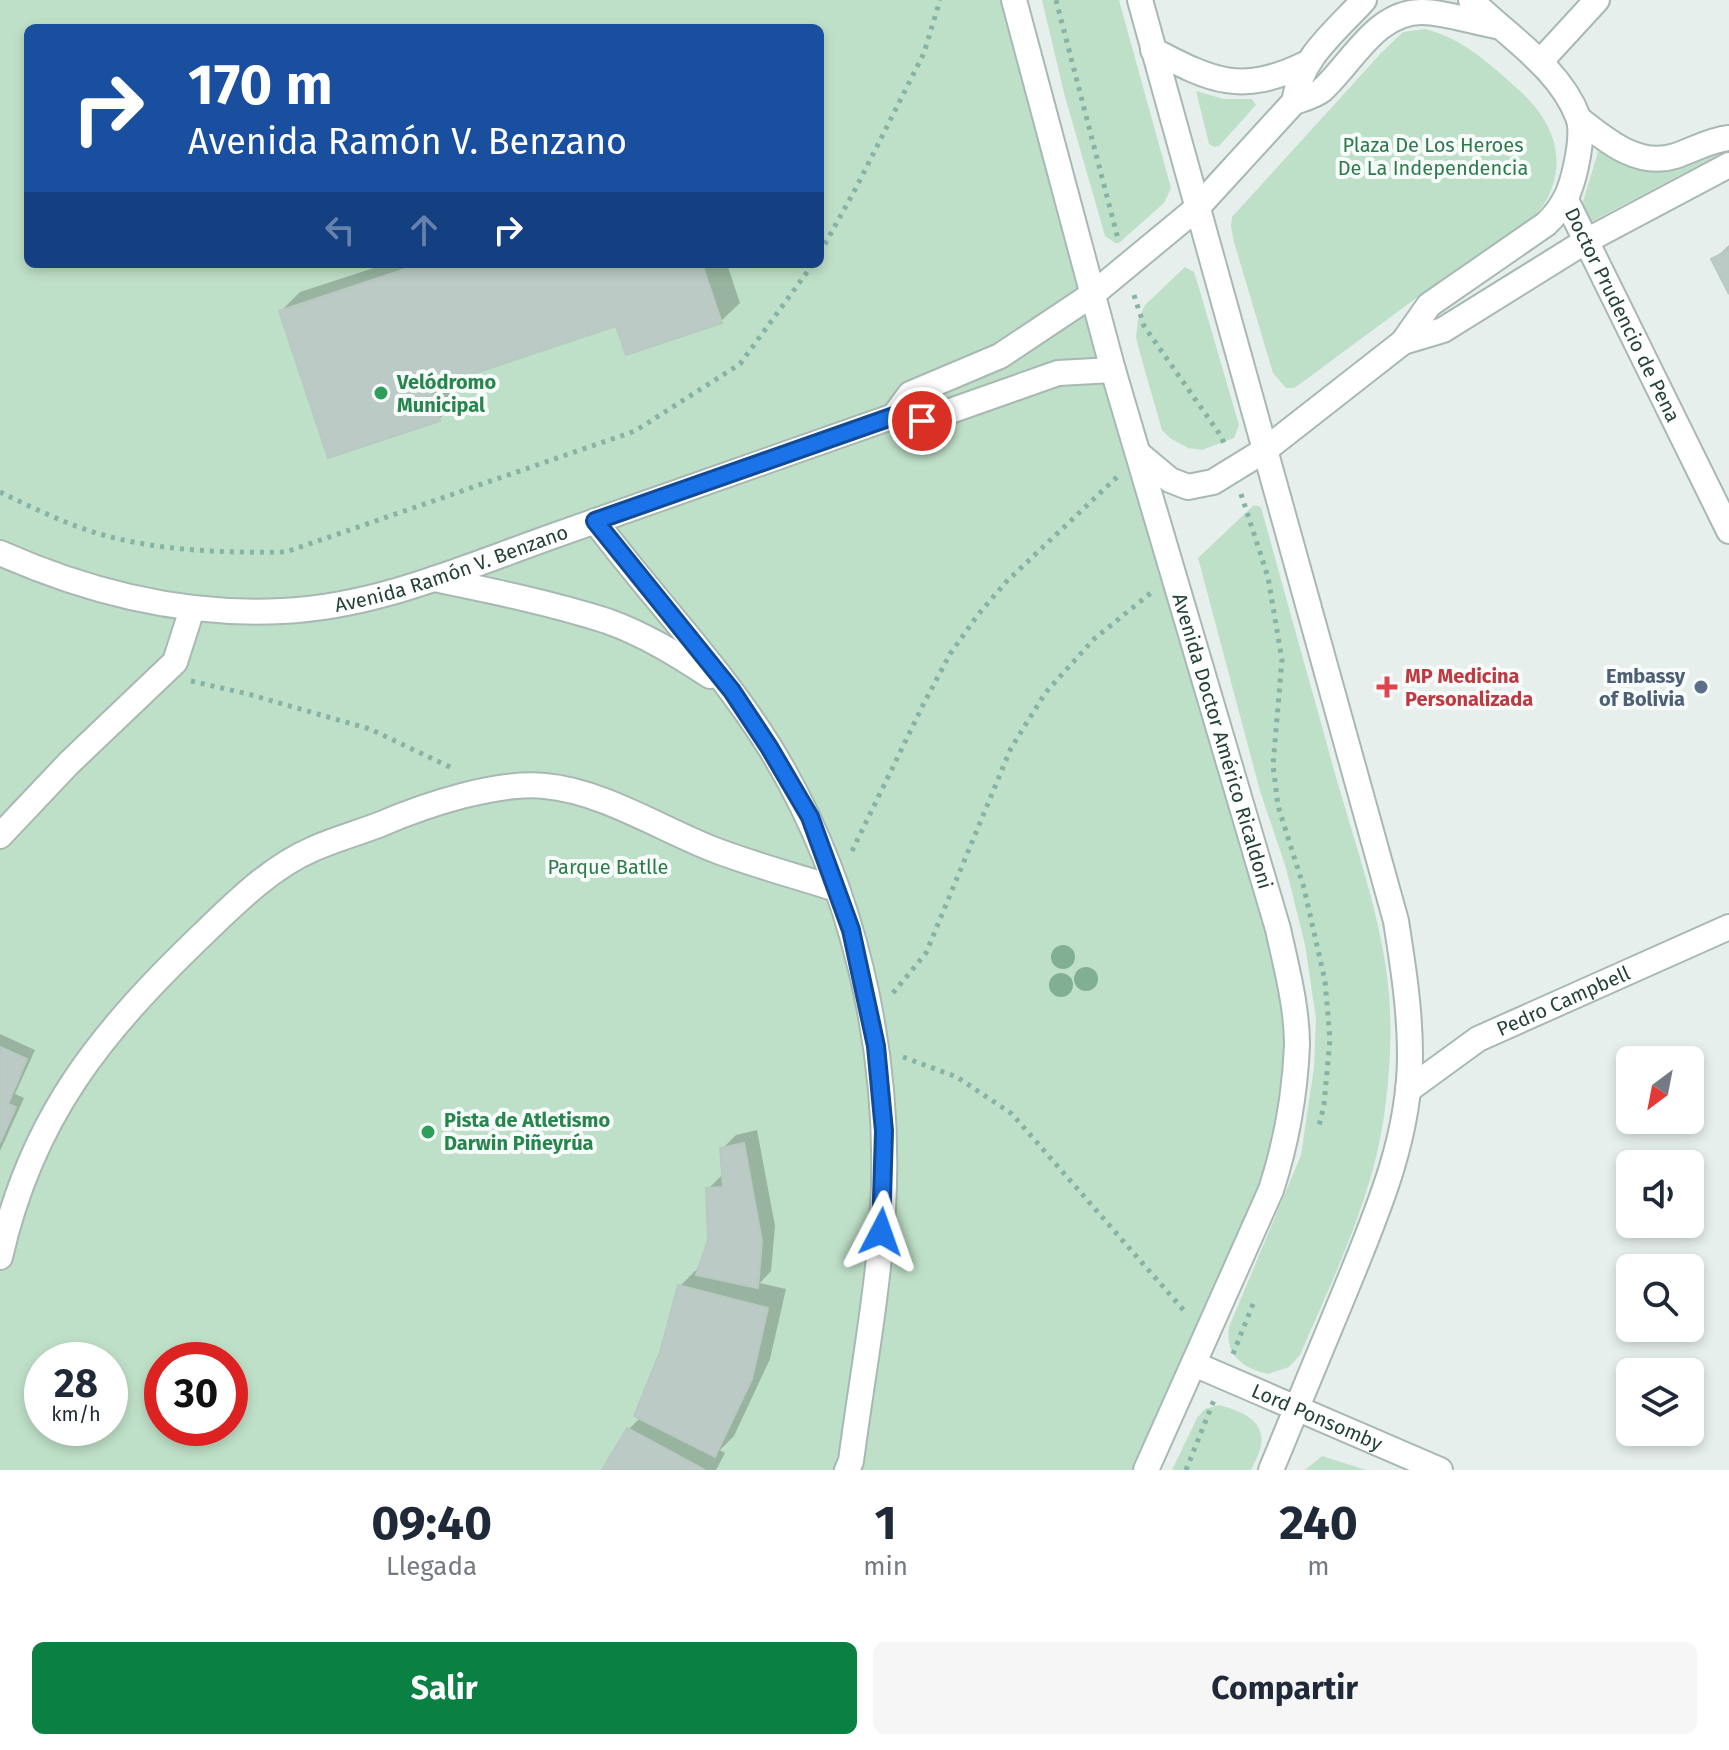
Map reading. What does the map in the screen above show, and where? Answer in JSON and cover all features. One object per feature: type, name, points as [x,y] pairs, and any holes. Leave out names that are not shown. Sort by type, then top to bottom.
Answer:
[{"type":"street","name":"Avenida Doctor Américo Ricaldoni","points":[[1014,0],[1113,370],[1278,929],[1293,1000],[1297,1043],[1285,1148],[1271,1190],[1146,1470]]},
{"type":"street","points":[[1140,0],[1396,921],[1409,1002],[1408,1090],[1388,1188],[1271,1470]]},
{"type":"street","points":[[1364,0],[1305,64],[1297,80],[1294,102],[1320,93],[1381,26],[1394,17],[1419,11],[1435,12],[1496,26]]},
{"type":"street","points":[[1471,0],[1496,26],[1540,62],[1579,119],[1615,146],[1652,159],[1671,158],[1729,138]]},
{"type":"street","points":[[1540,62],[1597,0]]},
{"type":"street","points":[[1153,50],[1212,78],[1234,83],[1269,78],[1305,64]]},
{"type":"street","name":"Avenida Ramón V. Benzano","points":[[894,416],[910,394],[1000,356],[1093,294],[1197,208],[1294,102]]},
{"type":"street","name":"Doctor Prudencio de Pena","points":[[1579,119],[1579,153],[1566,200],[1729,531]]},
{"type":"street","points":[[1403,342],[1443,330],[1586,241],[1729,165]]},
{"type":"street","points":[[1140,455],[1170,480],[1188,487],[1213,482],[1265,450],[1403,342],[1429,305],[1546,224],[1566,200]]},
{"type":"street","name":"Avenida Ramón V. Benzano","points":[[0,553],[86,586],[138,601],[192,609],[285,611],[350,601],[434,579],[894,416],[922,421],[1058,373],[1113,370]]},
{"type":"street","points":[[595,521],[732,691],[769,747],[810,817],[851,930],[876,1046],[884,1131],[883,1209],[856,1467]]},
{"type":"street","points":[[434,579],[610,622],[674,652],[732,691]]},
{"type":"street","points":[[0,836],[69,763],[175,662],[192,609]]},
{"type":"street","points":[[0,1257],[18,1188],[54,1110],[83,1066],[123,1014],[231,906],[311,849],[438,802],[497,789],[543,785],[582,792],[716,850],[836,889]]},
{"type":"street","name":"Pedro Campbell","points":[[1408,1090],[1478,1039],[1729,927]]},
{"type":"street","name":"Lord Ponsomby","points":[[1194,1364],[1440,1470]]},
{"type":"path","points":[[824,246],[924,53],[940,0]]},
{"type":"path","points":[[0,492],[97,533],[231,553],[286,552],[635,431],[740,364],[810,268]]},
{"type":"path","points":[[836,889],[950,654],[1006,582],[1140,455]]},
{"type":"path","points":[[871,1021],[926,953],[1011,748],[1046,692],[1094,639],[1174,573]]},
{"type":"path","points":[[162,675],[248,694],[370,729],[455,769]]},
{"type":"path","points":[[876,1046],[957,1077],[1012,1114],[1207,1336]]},
{"type":"green space","name":"Parque Batlle","points":[[0,0],[1014,0],[1293,1000],[1285,1148],[1146,1470],[0,1470]]},
{"type":"green space","points":[[1042,0],[1119,0],[1171,188],[1164,203],[1119,243],[1105,236],[1064,93]]},
{"type":"green space","name":"Plaza De Los Heroes De La Independencia","points":[[1425,29],[1452,39],[1476,54],[1520,91],[1540,114],[1548,126],[1556,152],[1554,180],[1549,195],[1542,207],[1519,229],[1450,274],[1294,388],[1286,388],[1273,373],[1234,242],[1232,217],[1382,52],[1403,32]]},
{"type":"green space","points":[[1196,91],[1224,99],[1252,99],[1256,105],[1219,146],[1214,147],[1209,144]]},
{"type":"green space","points":[[1602,151],[1619,162],[1649,172],[1676,169],[1724,152],[1589,223],[1581,208],[1598,152]]},
{"type":"green space","points":[[1185,267],[1194,272],[1239,425],[1234,438],[1202,450],[1188,448],[1162,430],[1136,338],[1138,320],[1145,305]]},
{"type":"green space","points":[[1254,505],[1261,507],[1367,881],[1386,966],[1390,1023],[1385,1109],[1380,1141],[1362,1204],[1300,1355],[1289,1367],[1268,1374],[1250,1368],[1237,1359],[1228,1337],[1229,1327],[1301,1155],[1314,1067],[1316,1019],[1305,945],[1286,868],[1260,791],[1198,558]]},
{"type":"green space","points":[[1219,1405],[1249,1417],[1259,1429],[1261,1446],[1251,1470],[1172,1470],[1197,1418],[1205,1409]]},
{"type":"green space","points":[[1322,1456],[1366,1470],[1305,1470]]},
{"type":"building","points":[[1729,250],[1729,294],[1711,259]]},
{"type":"building","points":[[408,268],[703,268],[722,323],[626,355],[616,326],[430,388],[440,421],[328,458],[279,311]]},
{"type":"building","points":[[0,1047],[27,1059],[8,1104],[16,1107],[0,1143]]},
{"type":"building","points":[[744,1143],[762,1241],[758,1288],[696,1275],[708,1240],[706,1188],[723,1187],[720,1148]]},
{"type":"building","points":[[678,1285],[768,1308],[752,1379],[715,1457],[634,1416],[660,1352]]},
{"type":"building","points":[[627,1428],[705,1470],[602,1470]]},
{"type":"place","name":"Velódromo Municipal","points":[[381,393]]},
{"type":"place","name":"MP Medicina Personalizada","points":[[1387,687]]},
{"type":"place","name":"Embassy of Bolivia","points":[[1701,687]]},
{"type":"place","name":"Pista de Atletismo Darwin Piñeyrúa","points":[[428,1132]]},
{"type":"route","points":[[881,1232],[884,1131],[876,1046],[851,930],[810,817],[732,691],[595,521],[894,416],[922,421]]}]
